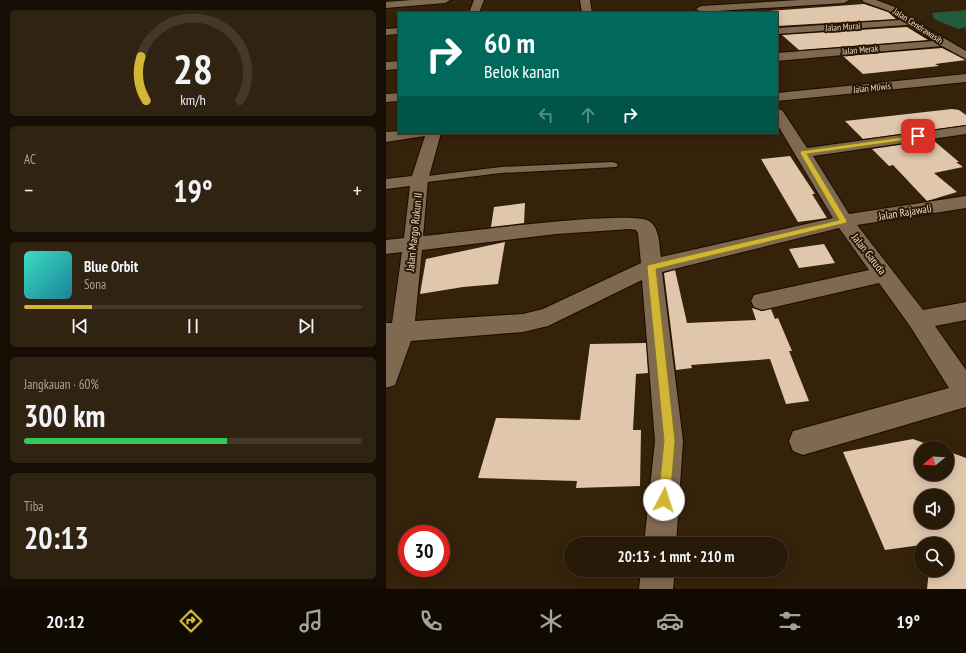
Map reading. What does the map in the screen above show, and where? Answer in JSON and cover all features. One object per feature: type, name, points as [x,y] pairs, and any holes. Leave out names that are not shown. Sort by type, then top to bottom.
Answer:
[{"type":"street","points":[[386,5],[445,0]]},
{"type":"street","points":[[474,12],[479,0]]},
{"type":"street","points":[[585,0],[587,12]]},
{"type":"street","points":[[694,0],[703,11],[844,0]]},
{"type":"street","name":"Jalan Cendrawasih","points":[[867,0],[892,9],[909,22],[966,56]]},
{"type":"street","name":"Jalan Murai","points":[[778,31],[909,22]]},
{"type":"street","points":[[386,32],[398,31]]},
{"type":"street","name":"Jalan Merak","points":[[778,57],[944,43]]},
{"type":"street","points":[[386,66],[398,65]]},
{"type":"street","name":"Jalan Mliwis","points":[[778,111],[966,78]]},
{"type":"street","points":[[386,98],[398,97]]},
{"type":"street","name":"Jalan Garuda","points":[[778,111],[844,221],[885,274],[966,391]]},
{"type":"street","points":[[803,153],[966,130]]},
{"type":"street","points":[[386,137],[412,134]]},
{"type":"street","name":"Jalan Margo Rukun II","points":[[386,377],[413,244],[419,180],[434,134]]},
{"type":"street","points":[[386,184],[419,180]]},
{"type":"street","name":"Jalan Rajawali","points":[[394,333],[523,323],[548,317],[651,267],[844,221],[966,202]]},
{"type":"street","points":[[386,247],[556,228],[630,223],[642,225],[648,232],[669,441],[661,537]]},
{"type":"street","points":[[762,301],[885,274]]},
{"type":"street","points":[[918,320],[966,311]]},
{"type":"street","points":[[803,441],[966,395]]},
{"type":"street","points":[[656,589],[657,577]]},
{"type":"lane","points":[[419,180],[501,170],[612,165]]},
{"type":"green space","points":[[966,10],[966,27],[958,29],[934,19],[932,13]]},
{"type":"building","points":[[864,4],[888,12],[896,19],[778,26],[778,12],[756,12]]},
{"type":"building","points":[[907,27],[928,40],[799,50],[782,35]]},
{"type":"building","points":[[942,48],[966,60],[935,64],[939,66],[863,74],[843,56]]},
{"type":"building","points":[[952,109],[959,110],[966,115],[966,125],[863,139],[845,121]]},
{"type":"building","points":[[933,140],[963,167],[934,173],[957,192],[927,201],[893,165],[889,166],[872,149]]},
{"type":"building","points":[[790,156],[815,194],[812,194],[827,218],[798,222],[761,159]]},
{"type":"building","points":[[525,203],[524,223],[491,227],[494,207]]},
{"type":"building","points":[[505,242],[498,284],[463,287],[420,294],[426,259]]},
{"type":"building","points":[[824,244],[835,263],[799,268],[789,249]]},
{"type":"building","points":[[675,270],[687,323],[756,320],[752,308],[762,311],[771,309],[775,319],[778,318],[792,351],[789,351],[809,401],[786,404],[770,359],[691,365],[692,368],[676,370],[664,273]]},
{"type":"building","points":[[646,343],[648,373],[636,374],[633,430],[641,430],[640,486],[576,488],[577,481],[478,478],[496,418],[580,420],[590,344]]},
{"type":"building","points":[[913,439],[919,441],[914,441],[914,481],[954,481],[954,454],[966,458],[966,589],[927,589],[928,577],[954,577],[954,537],[914,537],[914,546],[885,550],[843,452]]},
{"type":"route","points":[[664,500],[669,441],[651,267],[844,221],[803,153],[918,136]]}]
